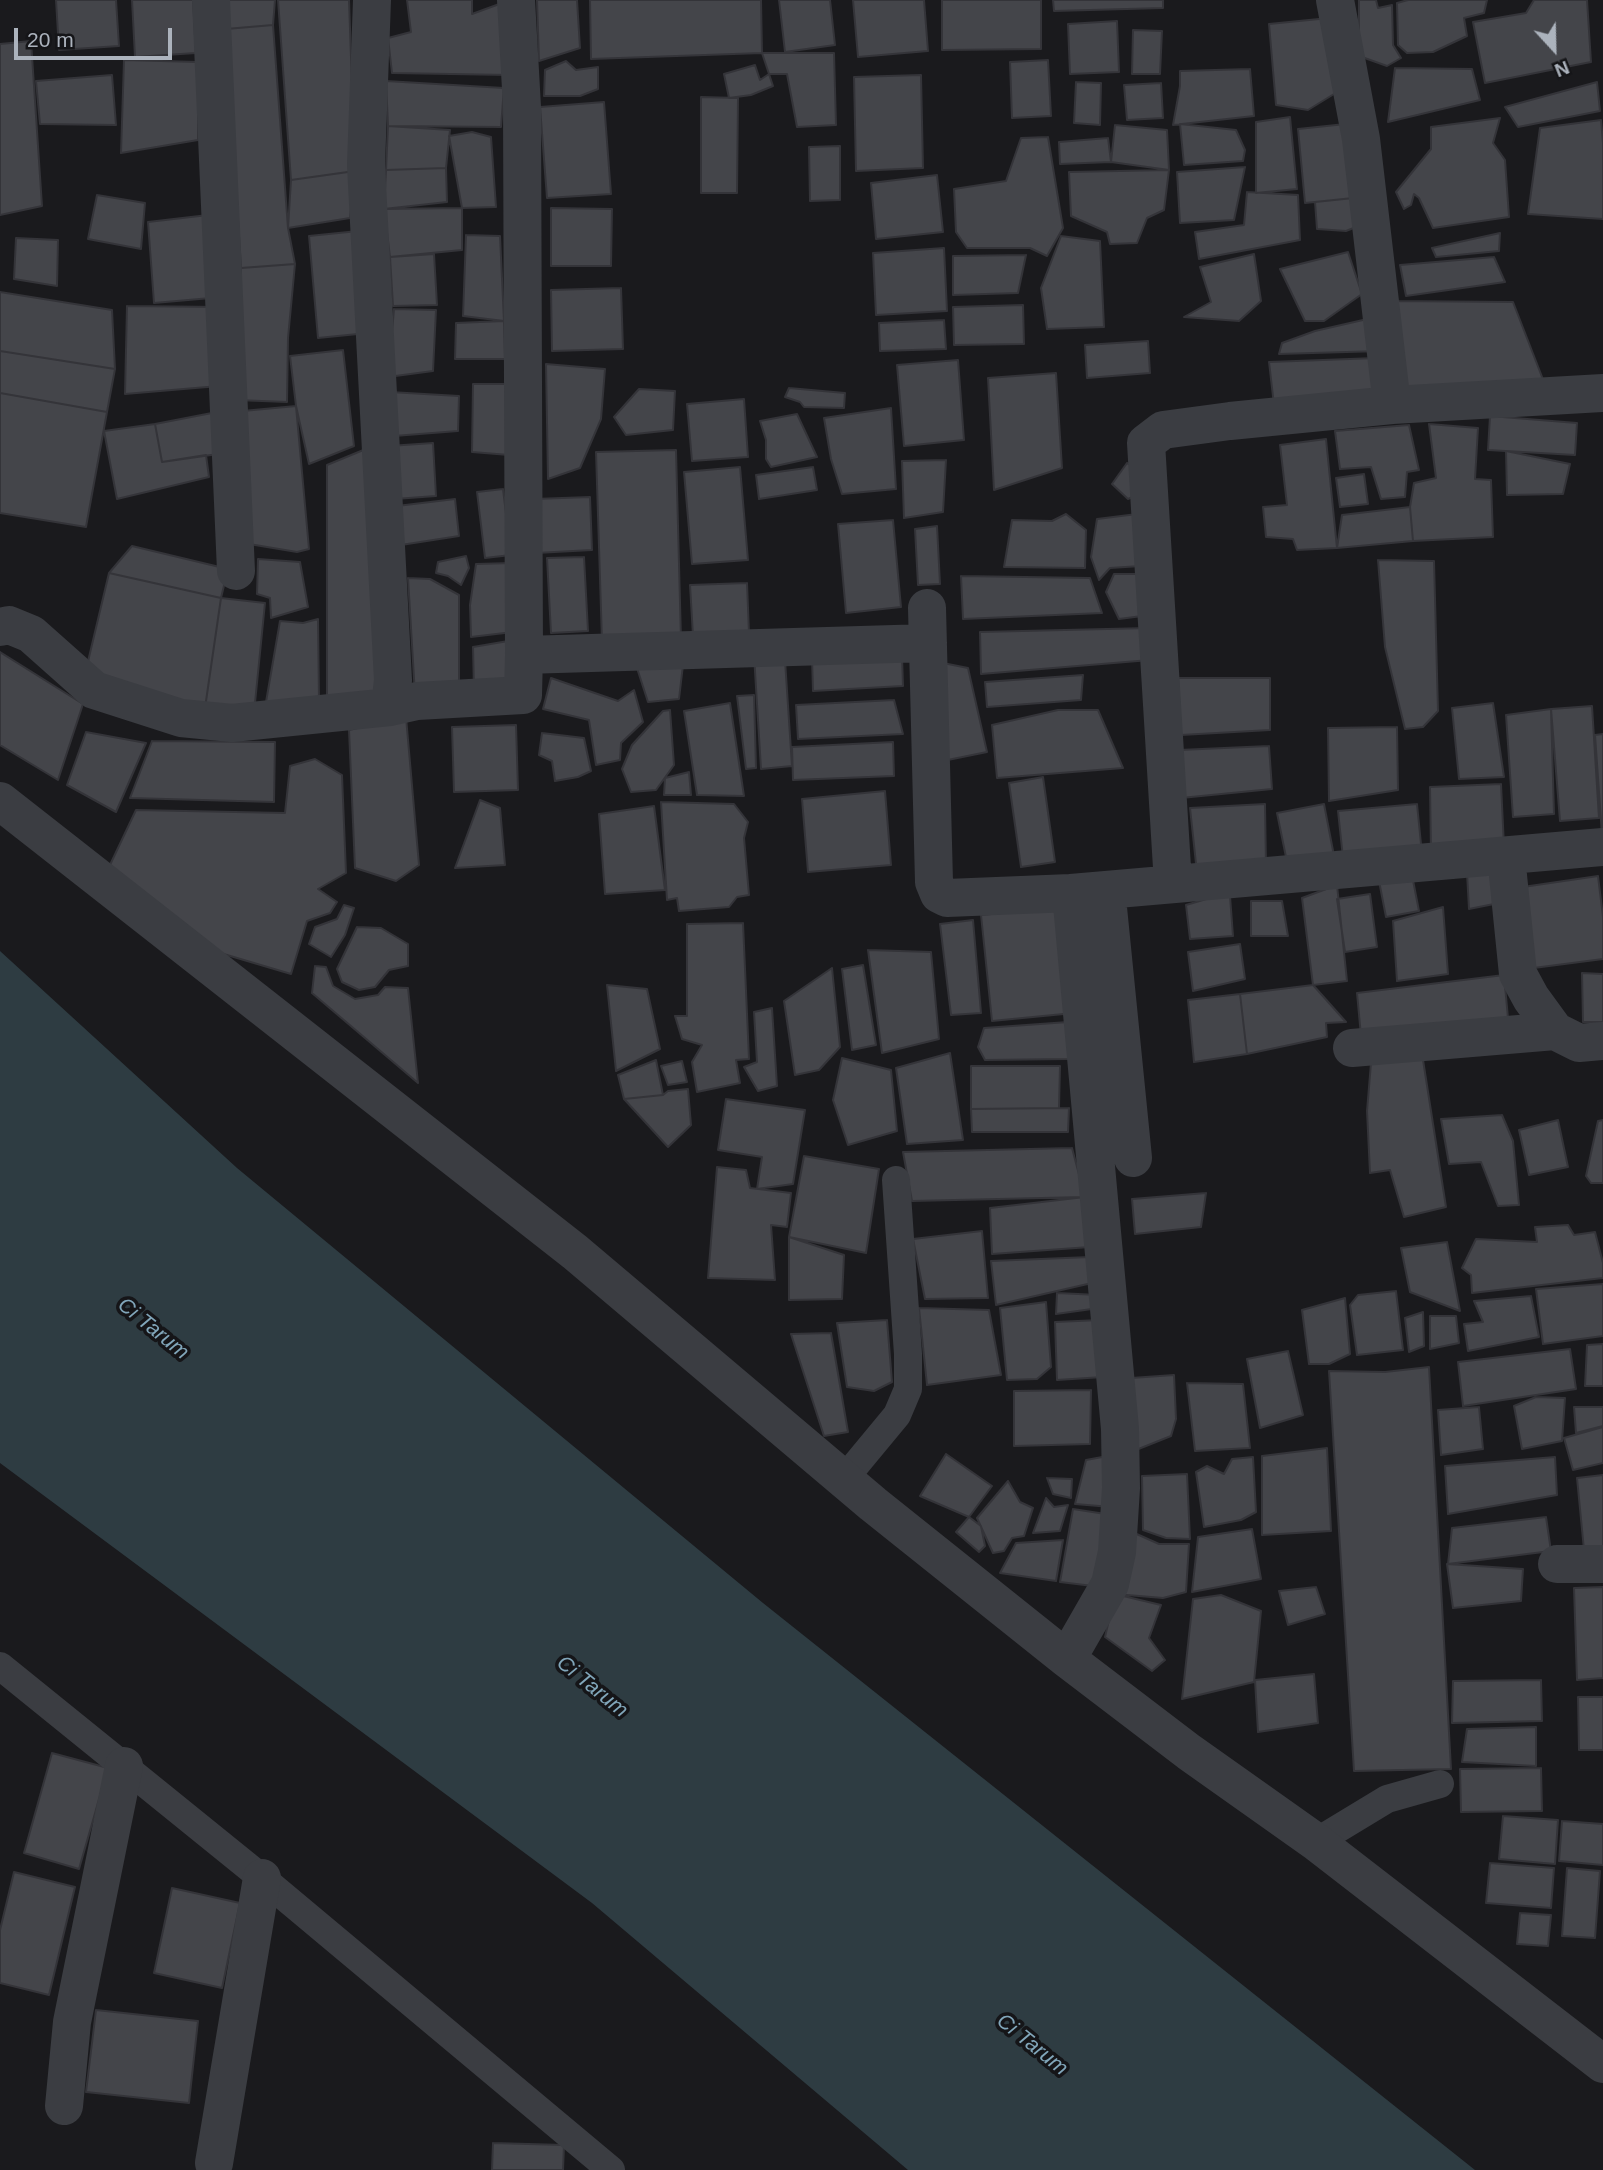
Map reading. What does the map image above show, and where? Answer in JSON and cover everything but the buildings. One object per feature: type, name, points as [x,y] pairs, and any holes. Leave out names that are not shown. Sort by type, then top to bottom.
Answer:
[{"type":"street","points":[[211,0],[236,571]]},
{"type":"street","points":[[372,0],[366,165],[393,680],[390,707]]},
{"type":"street","points":[[0,627],[9,625],[31,634],[94,690],[181,718],[232,723],[390,707],[417,701],[523,695],[522,107],[516,0]]},
{"type":"street","points":[[1335,0],[1361,139],[1392,405]]},
{"type":"street","points":[[1172,884],[1146,443],[1163,430],[1230,421],[1392,405],[1603,393]]},
{"type":"street","points":[[524,655],[927,626],[934,882],[939,894],[947,898],[1071,893],[1603,847]]},
{"type":"street","points":[[0,800],[575,1252],[844,1479],[1067,1659],[1189,1752],[1316,1842],[1603,2064]]},
{"type":"street","points":[[1506,856],[1518,974],[1531,998],[1555,1031],[1579,1043],[1603,1041]]},
{"type":"street","points":[[1109,890],[1133,1158]]},
{"type":"street","points":[[1067,1659],[1110,1584],[1117,1552],[1121,1488],[1118,1416],[1071,893]]},
{"type":"street","points":[[1352,1048],[1555,1031]]},
{"type":"street","points":[[1557,1564],[1603,1563]]},
{"type":"street","points":[[64,2106],[72,2022],[124,1766]]},
{"type":"street","points":[[214,2163],[262,1878]]},
{"type":"lane","points":[[844,1479],[897,1415],[908,1389],[896,1180]]},
{"type":"lane","points":[[0,1666],[262,1878],[611,2170]]},
{"type":"lane","points":[[1316,1842],[1387,1799],[1440,1784]]},
{"type":"water","name":"Ci Tarum","points":[[0,951],[237,1168],[763,1603],[1475,2170],[908,2170],[592,1903],[0,1463]]}]
